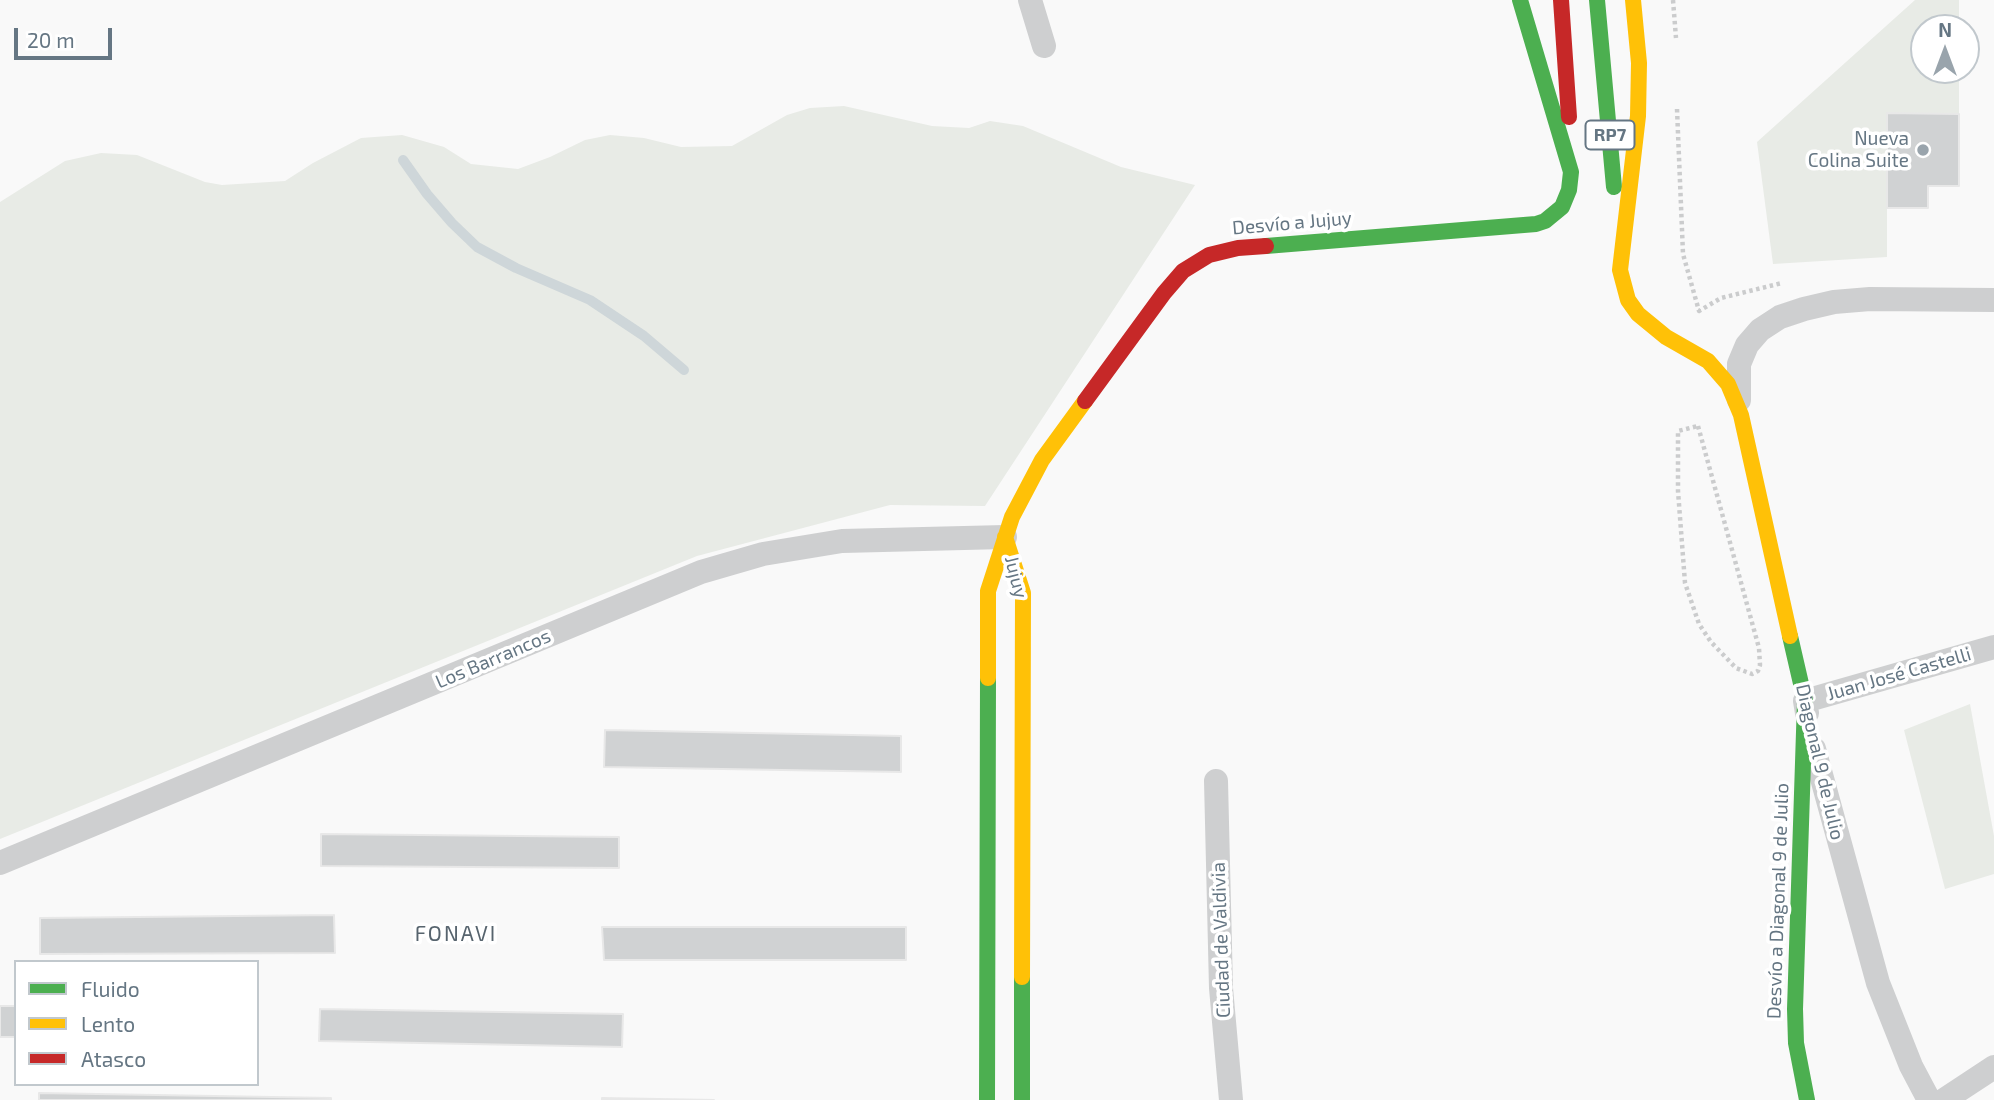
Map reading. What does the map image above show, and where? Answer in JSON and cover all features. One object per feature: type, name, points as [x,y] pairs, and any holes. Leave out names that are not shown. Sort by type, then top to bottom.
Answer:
[{"type":"main road","points":[[1520,0],[1571,172]]},
{"type":"main road","name":"RP7","points":[[1562,0],[1571,172]]},
{"type":"main road","name":"RP7","points":[[1597,0],[1620,270]]},
{"type":"main road","points":[[1620,270],[1639,106],[1639,63],[1633,0]]},
{"type":"main road","name":"Desvío a Jujuy","points":[[1005,537],[1020,498],[1042,460],[1164,293],[1183,271],[1195,262],[1209,255],[1238,248],[1536,224],[1545,221],[1562,206],[1569,190],[1571,172]]},
{"type":"main road","name":"Diagonal 9 de Julio","points":[[1620,270],[1628,300],[1638,314],[1659,332],[1708,361],[1728,384],[1741,415],[1805,701]]},
{"type":"main road","name":"Jujuy","points":[[988,1100],[988,592],[1005,537]]},
{"type":"main road","name":"Jujuy","points":[[1005,537],[1023,593],[1022,1100]]},
{"type":"main road","name":"Desvío a Diagonal 9 de Julio","points":[[1805,701],[1795,1009],[1796,1043],[1807,1100]]},
{"type":"street","points":[[1030,0],[1044,46]]},
{"type":"street","points":[[1741,415],[1739,364],[1746,345],[1760,330],[1780,317],[1834,302],[1870,299],[1994,300]]},
{"type":"street","name":"Los Barrancos","points":[[0,863],[701,572],[763,554],[842,541],[1005,537]]},
{"type":"street","name":"Juan José Castelli","points":[[1805,701],[1994,647]]},
{"type":"street","name":"Diagonal 9 de Julio","points":[[1805,701],[1817,760],[1865,941],[1894,1027],[1928,1100]]},
{"type":"street","name":"Ciudad de Valdivia","points":[[1216,781],[1220,974],[1231,1100]]},
{"type":"street","points":[[1944,1100],[1994,1067]]},
{"type":"path","points":[[1673,0],[1676,50]]},
{"type":"path","points":[[1676,96],[1683,254],[1699,311]]},
{"type":"path","points":[[1698,426],[1759,648],[1760,665],[1758,671],[1752,674],[1736,668],[1711,642],[1699,624],[1685,583],[1678,481],[1678,431],[1698,426]]},
{"type":"shaded area","points":[[1915,0],[1959,0],[1959,14],[1910,14],[1910,84],[1959,84],[1959,114],[1887,114],[1887,257],[1773,264],[1757,142]]},
{"type":"shaded area","points":[[844,106],[932,126],[969,128],[990,121],[1023,126],[1121,167],[1195,185],[985,506],[890,505],[697,556],[0,839],[0,202],[65,161],[101,153],[137,155],[205,182],[222,185],[285,181],[361,138],[402,135],[444,147],[471,164],[518,169],[585,140],[610,135],[644,138],[681,147],[732,146],[787,115],[810,108]]},
{"type":"shaded area","points":[[1970,704],[1994,836],[1994,874],[1945,889],[1904,730]]},
{"type":"building","name":"Nueva Colina Suite","points":[[1887,113],[1959,114],[1959,186],[1928,186],[1928,208],[1887,208]]},
{"type":"building","points":[[605,730],[901,736],[901,772],[604,767]]},
{"type":"building","points":[[321,834],[619,837],[619,868],[321,866]]},
{"type":"building","points":[[334,915],[335,953],[40,954],[40,918]]},
{"type":"building","points":[[602,927],[906,927],[906,960],[604,960]]},
{"type":"building","points":[[0,1006],[14,1006],[14,1037],[0,1037]]},
{"type":"building","points":[[320,1009],[623,1014],[622,1047],[319,1041]]},
{"type":"building","points":[[39,1093],[331,1098],[331,1100],[39,1100]]},
{"type":"building","points":[[602,1098],[714,1100],[602,1100]]},
{"type":"waterway","points":[[403,160],[427,194],[477,247],[516,268],[590,300],[644,336],[684,370]]},
{"type":"traffic: fast","points":[[1520,0],[1571,172]]},
{"type":"traffic: fast","points":[[1597,0],[1614,187]]},
{"type":"traffic: fast","points":[[1266,246],[1536,224],[1545,221],[1562,207],[1569,190],[1571,172]]},
{"type":"traffic: fast","points":[[1790,636],[1805,701],[1795,1009],[1796,1043],[1807,1100]]},
{"type":"traffic: fast","points":[[987,1100],[988,678]]},
{"type":"traffic: fast","points":[[1022,977],[1022,1100]]},
{"type":"traffic: slow","points":[[1620,270],[1638,116],[1639,63],[1633,0]]},
{"type":"traffic: slow","points":[[1620,270],[1628,300],[1638,314],[1666,337],[1708,361],[1728,384],[1741,415],[1790,636]]},
{"type":"traffic: slow","points":[[988,678],[988,591],[1012,517],[1042,460],[1085,401]]},
{"type":"traffic: slow","points":[[1005,537],[1023,593],[1022,977]]},
{"type":"traffic: jam","points":[[1561,0],[1569,117]]},
{"type":"traffic: jam","points":[[1085,401],[1183,271],[1209,255],[1238,248],[1266,246]]},
{"type":"place","name":"Nueva Colina Suite","points":[[1923,150]]},
{"type":"district","name":"FONAVI","points":[[456,934]]}]
